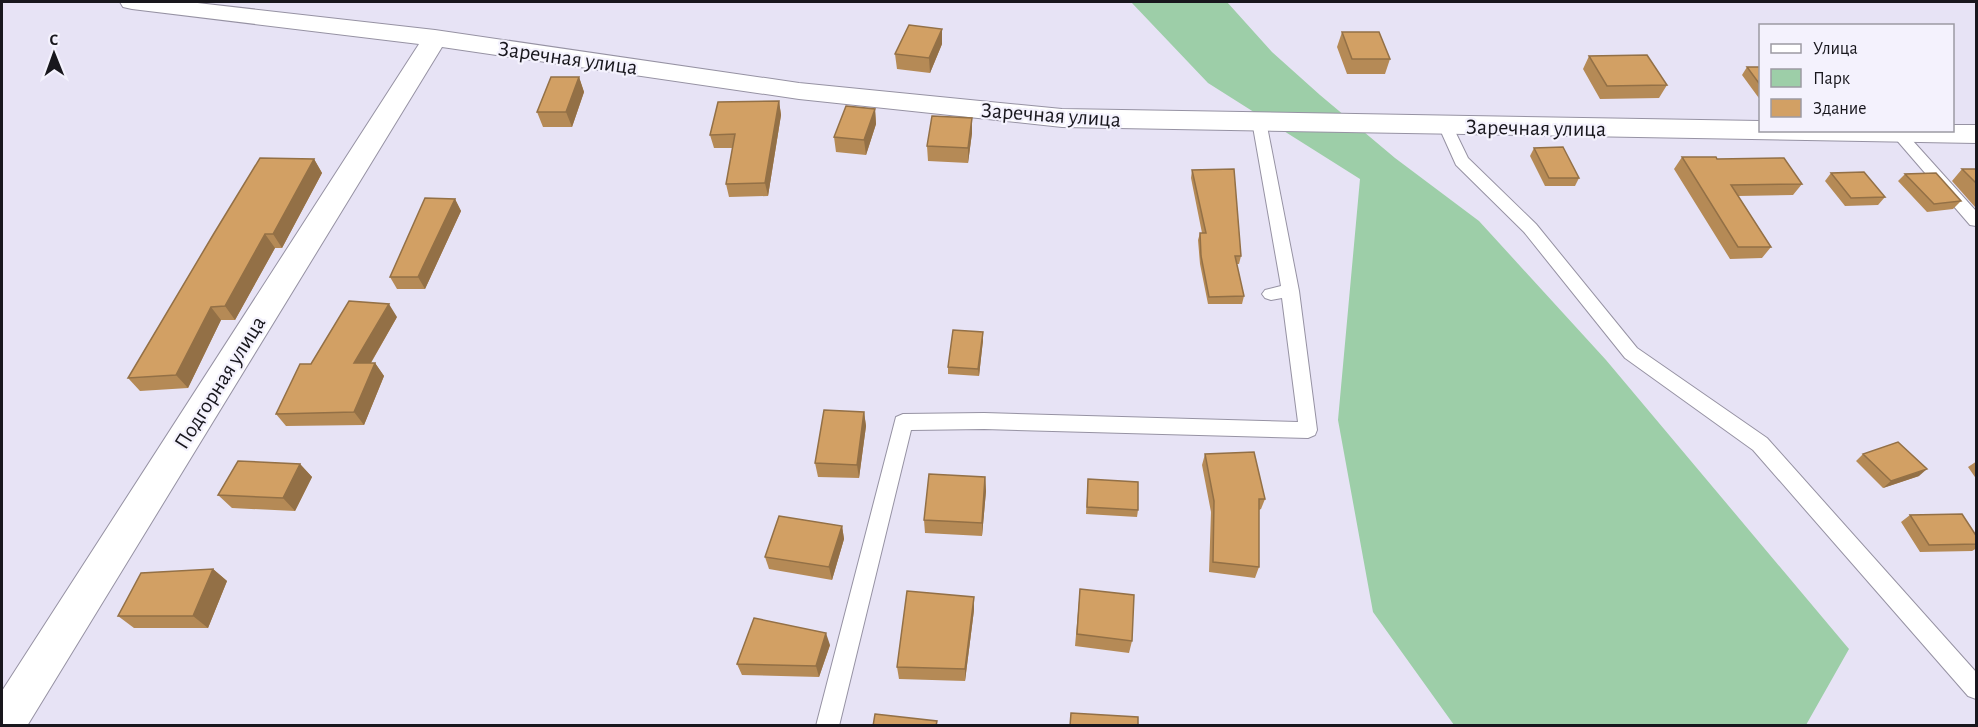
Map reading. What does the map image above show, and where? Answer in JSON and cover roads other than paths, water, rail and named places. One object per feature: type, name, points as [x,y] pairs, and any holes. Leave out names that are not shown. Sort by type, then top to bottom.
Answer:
[{"type":"street","name":"Заречная улица","points":[[132,2],[435,38],[799,91],[1039,116],[1759,131]]},
{"type":"street","name":"Подгорная улица","points":[[3,726],[435,38]]},
{"type":"street","name":"Заречная улица","points":[[1798,132],[1977,134]]},
{"type":"lane","points":[[827,726],[903,422],[984,421],[1308,430],[1280,292],[1260,121]]},
{"type":"lane","points":[[1445,125],[1461,161],[1530,228],[1631,353],[1760,444],[1977,688]]},
{"type":"lane","points":[[1899,134],[1977,222]]}]
